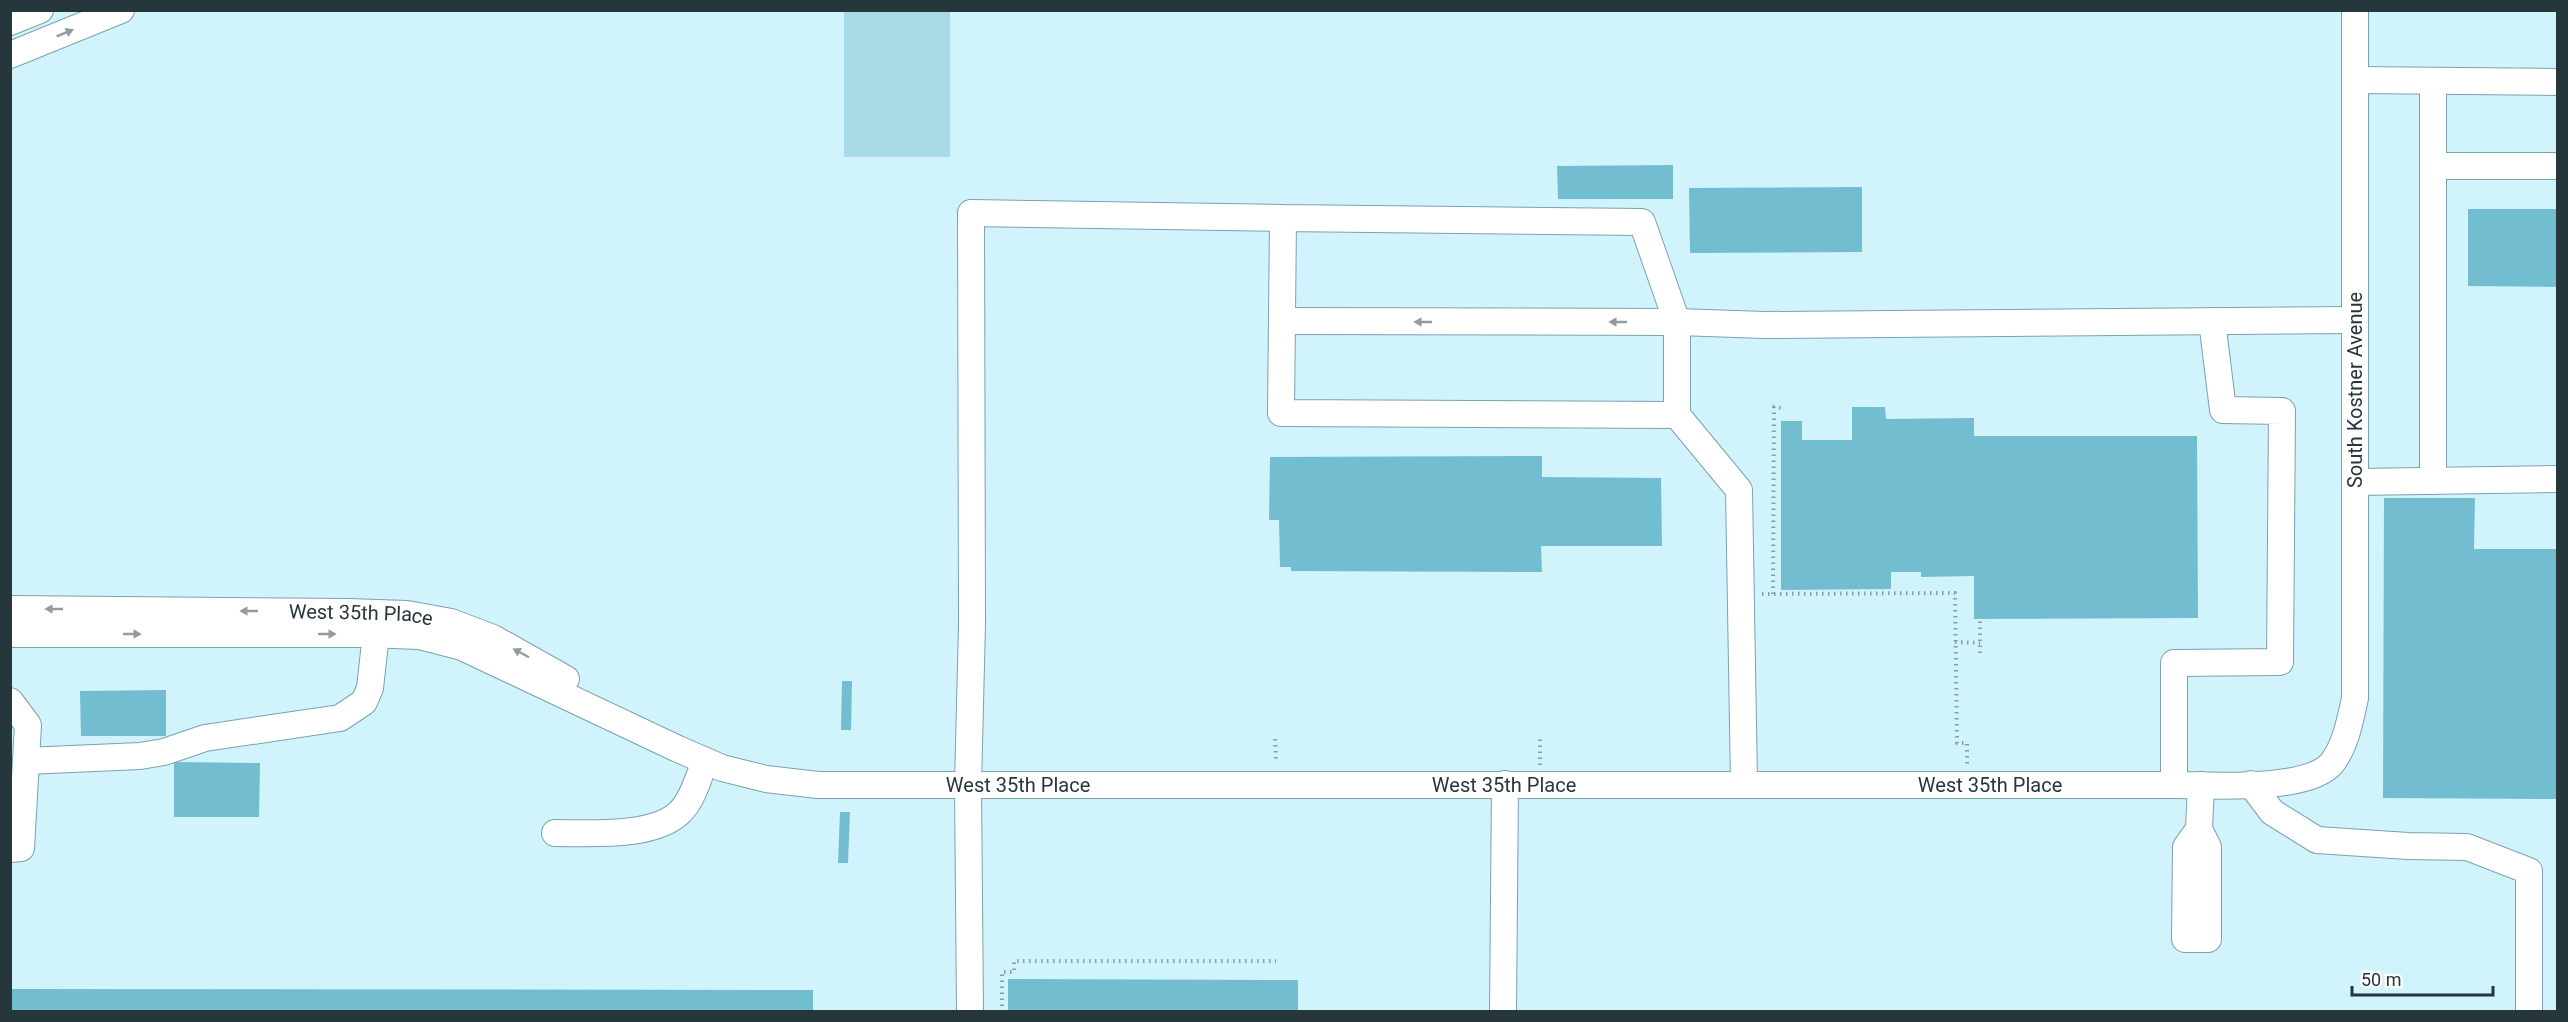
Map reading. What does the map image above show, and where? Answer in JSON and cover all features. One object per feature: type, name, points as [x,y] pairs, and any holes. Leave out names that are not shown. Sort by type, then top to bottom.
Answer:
[{"type":"street","points":[[10,22],[40,10]]},
{"type":"street","points":[[10,55],[121,10]]},
{"type":"street","name":"South Kostner Avenue","points":[[2331,764],[2348,731],[2355,698],[2355,10]]},
{"type":"street","points":[[2355,80],[2558,82]]},
{"type":"street","points":[[2433,82],[2433,481]]},
{"type":"street","points":[[2433,166],[2558,166]]},
{"type":"street","points":[[969,1011],[968,785],[972,624],[971,213],[1642,222],[1677,322],[1677,414],[1739,490],[1744,783]]},
{"type":"street","points":[[1283,218],[1281,413],[1677,414]]},
{"type":"street","points":[[1282,321],[1677,322],[1765,325],[2355,320]]},
{"type":"street","points":[[2174,785],[2174,663],[2280,662],[2282,411],[2223,410],[2212,321]]},
{"type":"street","points":[[2355,482],[2558,479]]},
{"type":"street","name":"West 35th Place","points":[[10,609],[348,612],[407,615],[451,622],[493,638],[542,664],[678,749]]},
{"type":"street","name":"West 35th Place","points":[[10,634],[419,636],[462,647],[722,768],[766,779],[818,785],[2251,784],[2283,783],[2308,779],[2331,764]]},
{"type":"street","points":[[26,761],[140,756],[164,752],[205,738],[340,718],[364,702],[370,688],[376,634]]},
{"type":"street","points":[[10,701],[28,725],[21,848],[10,849]]},
{"type":"street","points":[[555,833],[622,832],[669,822],[683,810],[705,761]]},
{"type":"street","points":[[1503,1011],[1504,784]]},
{"type":"street","points":[[2199,829],[2201,784]]},
{"type":"street","points":[[2251,784],[2272,812],[2317,840],[2467,847],[2529,870],[2529,1011]]},
{"type":"path","points":[[1773,594],[1774,407],[1782,408]]},
{"type":"path","points":[[1755,594],[1955,593],[1957,743],[1967,743],[1967,767]]},
{"type":"path","points":[[1980,621],[1980,653]]},
{"type":"path","points":[[1956,642],[1980,643]]},
{"type":"path","points":[[1275,739],[1276,761]]},
{"type":"path","points":[[1540,739],[1540,767]]},
{"type":"path","points":[[1002,1011],[1002,972],[1014,972],[1014,961],[1276,961]]},
{"type":"shaded area","points":[[844,11],[950,11],[950,157],[844,157]]},
{"type":"building","points":[[1673,165],[1673,199],[1558,199],[1557,166]]},
{"type":"building","points":[[1862,187],[1862,252],[1690,253],[1689,188]]},
{"type":"building","points":[[2468,209],[2558,209],[2558,287],[2468,286]]},
{"type":"building","points":[[1852,407],[1885,407],[1886,419],[1974,418],[1974,436],[2197,436],[2198,618],[1974,619],[1974,576],[1921,577],[1921,572],[1891,572],[1891,589],[1781,590],[1781,421],[1802,421],[1802,440],[1852,440]]},
{"type":"building","points":[[1542,456],[1542,477],[1661,478],[1662,546],[1541,546],[1542,572],[1291,571],[1291,567],[1280,567],[1279,520],[1269,520],[1270,457]]},
{"type":"building","points":[[2384,498],[2475,498],[2474,549],[2558,549],[2558,799],[2383,798]]},
{"type":"building","points":[[842,681],[852,681],[851,730],[841,730]]},
{"type":"building","points":[[166,690],[166,736],[81,736],[80,691]]},
{"type":"building","points":[[174,762],[260,763],[259,817],[174,817]]},
{"type":"building","points":[[840,812],[850,812],[848,863],[838,863]]},
{"type":"building","points":[[1008,979],[1298,980],[1298,1012],[1008,1012]]},
{"type":"building","points":[[10,989],[813,990],[813,1012],[10,1012]]}]
